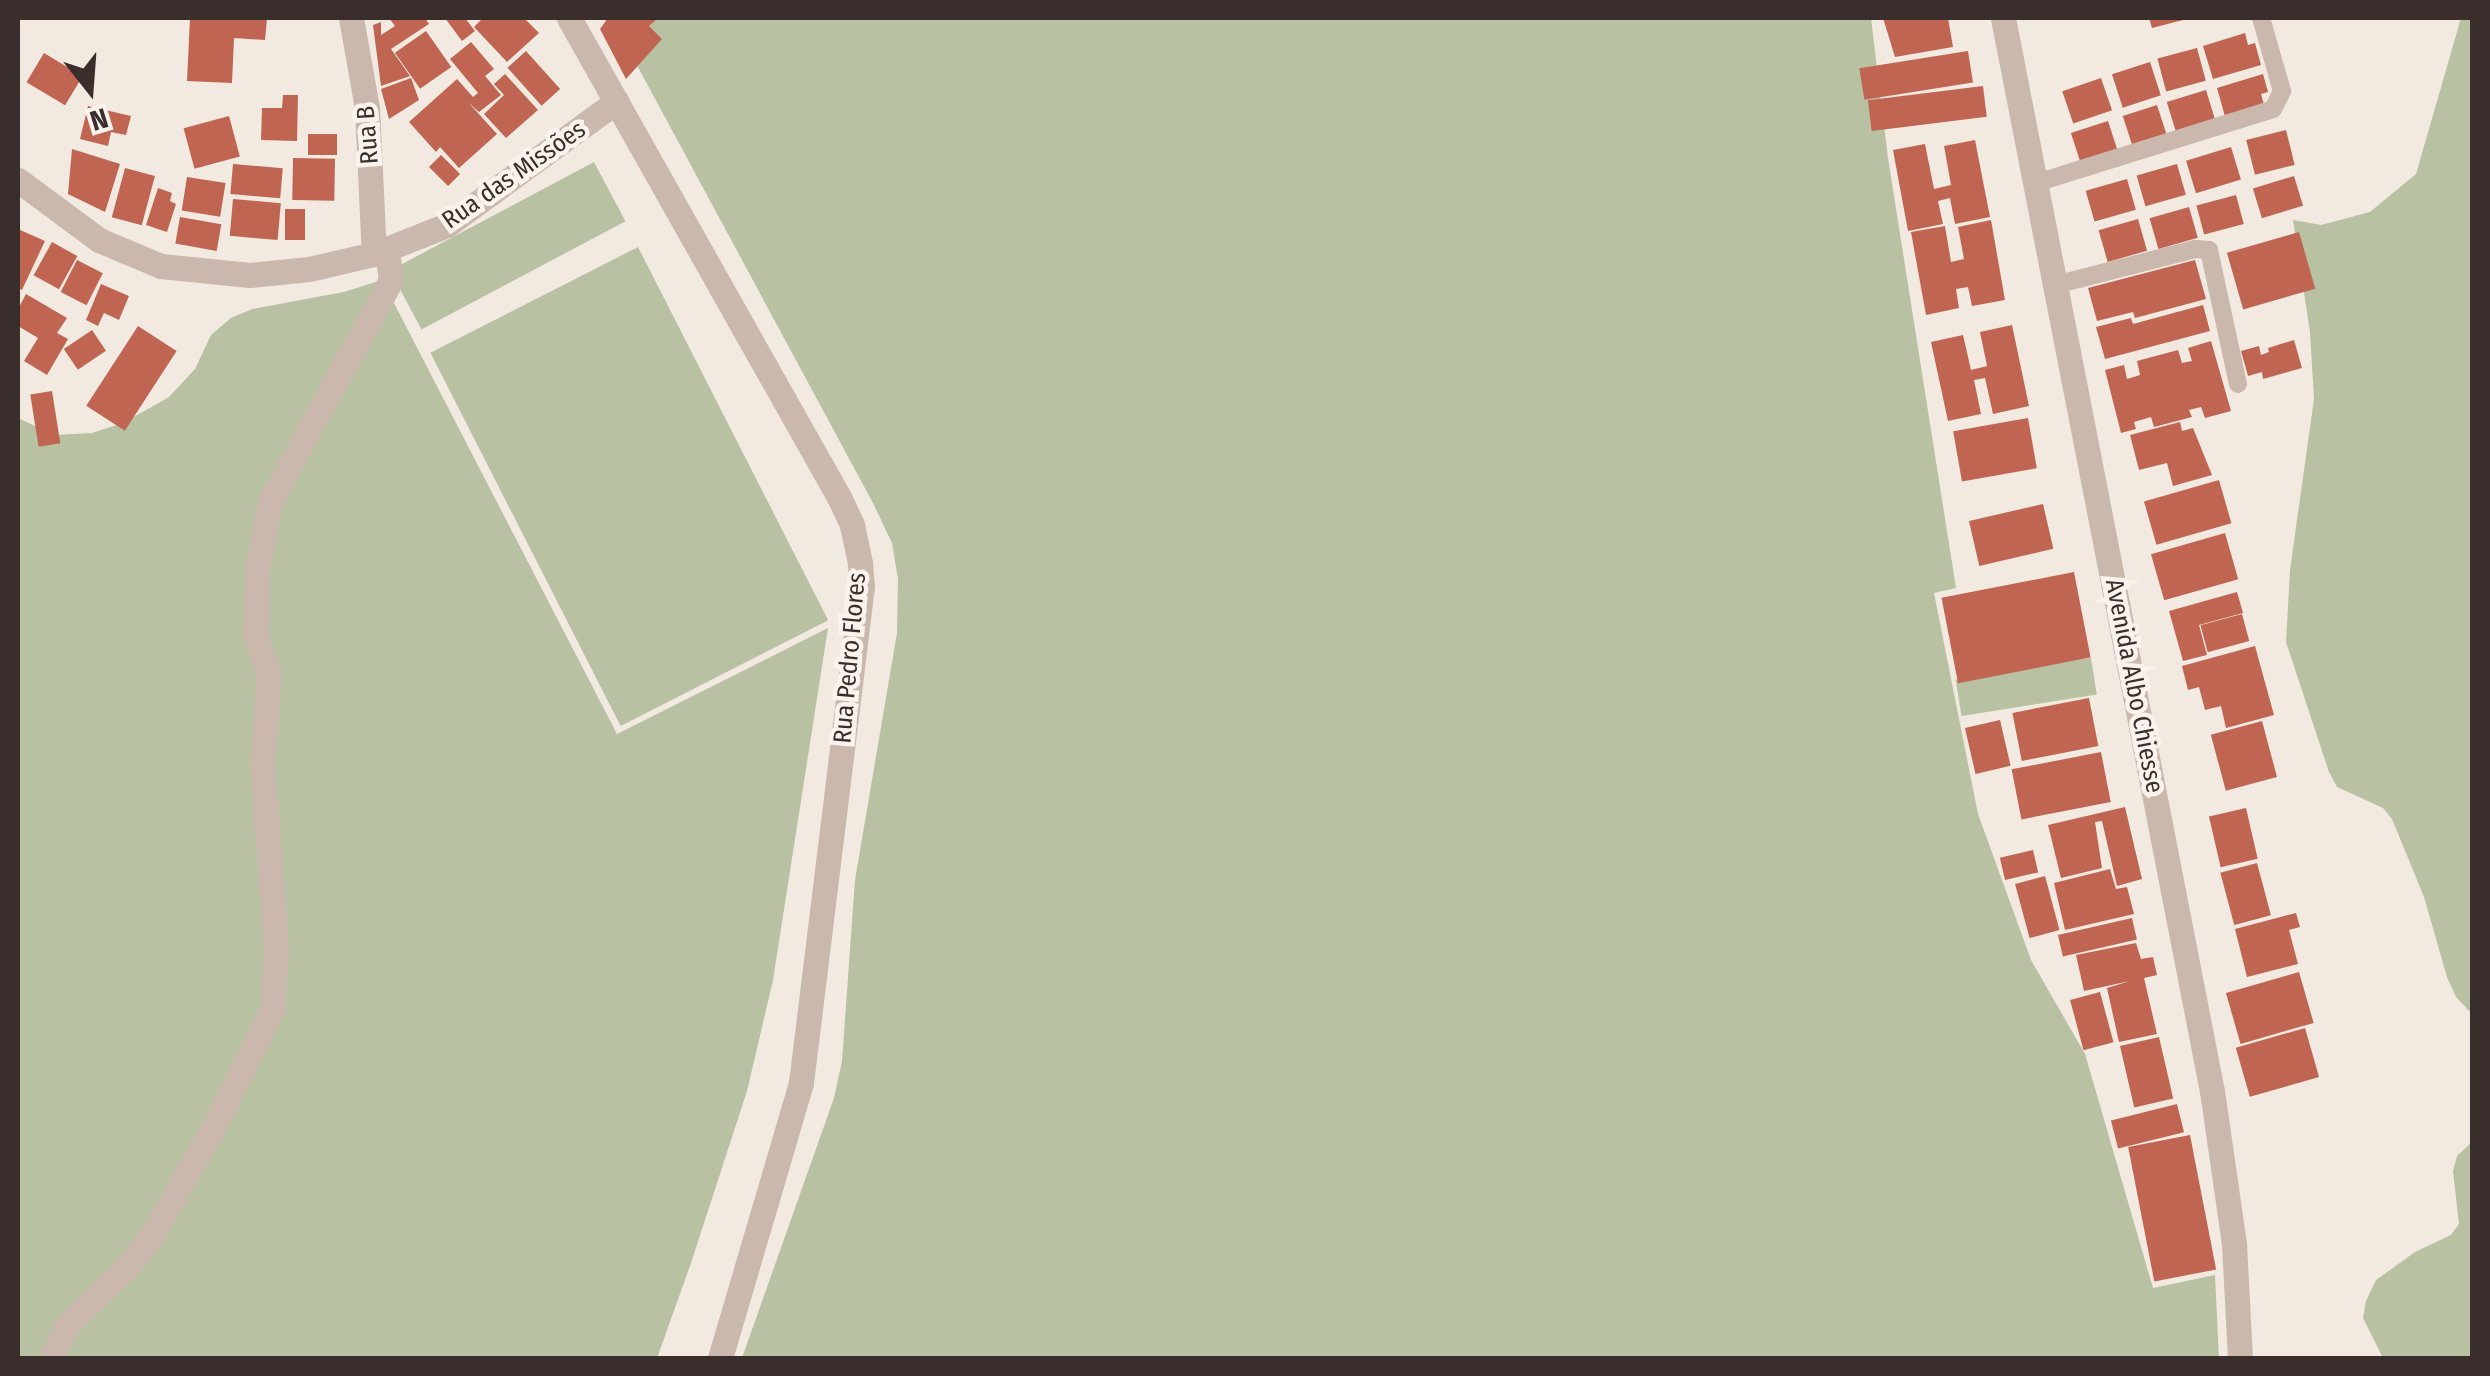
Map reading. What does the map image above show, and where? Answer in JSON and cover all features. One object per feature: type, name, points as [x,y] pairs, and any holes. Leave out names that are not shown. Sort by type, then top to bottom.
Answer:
[{"type":"street","name":"Rua B","points":[[51,1358],[67,1325],[130,1264],[154,1233],[214,1128],[272,1007],[276,946],[262,766],[270,676],[256,634],[257,568],[270,501],[392,280],[380,252],[368,108],[351,18]]},
{"type":"street","name":"Rua Pedro Flores","points":[[569,18],[840,499],[852,525],[860,564],[862,586],[801,1083],[720,1358]]},
{"type":"street","name":"Avenida Albo Chiesse","points":[[2004,18],[2212,1091],[2234,1244],[2240,1358]]},
{"type":"street","name":"Rua das Missões","points":[[18,180],[99,240],[161,266],[250,275],[309,269],[380,252],[446,224],[617,102]]},
{"type":"lane","points":[[2036,183],[2273,109],[2282,90],[2261,18]]},
{"type":"lane","points":[[2054,285],[2195,248],[2209,250],[2238,384]]},
{"type":"green space","points":[[604,18],[1871,18],[1888,158],[1956,588],[1934,593],[1978,814],[2031,960],[2085,1054],[2153,1288],[2215,1275],[2219,1358],[742,1358],[834,1098],[842,1061],[855,880],[897,633],[898,579],[892,543],[873,503],[639,69]]},
{"type":"green space","points":[[2461,18],[2472,18],[2472,1014],[2456,997],[2447,977],[2424,897],[2392,819],[2383,808],[2337,787],[2329,772],[2286,642],[2290,570],[2314,399],[2310,332],[2293,220],[2321,225],[2370,212],[2416,174]]},
{"type":"green space","points":[[594,162],[625,221],[421,330],[390,270]]},
{"type":"green space","points":[[638,247],[828,620],[621,726],[430,353]]},
{"type":"green space","points":[[382,280],[617,734],[828,628],[773,980],[747,1091],[690,1266],[657,1358],[18,1358],[18,418],[55,435],[92,433],[123,423],[169,397],[195,369],[211,335],[231,318],[252,309],[344,292]]},
{"type":"green space","points":[[2091,658],[2097,695],[1961,716],[1956,679]]},
{"type":"green space","points":[[2472,1142],[2472,1358],[2383,1358],[2363,1318],[2366,1301],[2376,1280],[2415,1252],[2451,1235],[2459,1224],[2453,1171],[2457,1156]]},
{"type":"building","points":[[190,18],[267,19],[265,40],[234,38],[232,83],[187,81]]},
{"type":"building","points":[[389,18],[425,18],[429,24],[391,49],[410,76],[381,86],[373,25],[381,22],[381,35],[395,26]]},
{"type":"building","points":[[445,18],[465,18],[475,31],[462,41]]},
{"type":"building","points":[[483,18],[524,18],[539,33],[507,62],[474,27]]},
{"type":"building","points":[[608,18],[658,18],[649,26],[662,39],[626,79],[600,29]]},
{"type":"building","points":[[1883,18],[1948,18],[1953,47],[1895,57]]},
{"type":"building","points":[[2149,18],[2187,18],[2187,19],[2152,28]]},
{"type":"building","points":[[426,31],[451,67],[420,89],[395,53]]},
{"type":"building","points":[[2245,33],[2248,45],[2255,43],[2261,65],[2213,79],[2203,46]]},
{"type":"building","points":[[471,42],[494,69],[485,76],[501,95],[479,112],[468,102],[497,134],[459,168],[440,147],[436,152],[409,122],[457,79],[473,97],[478,93],[450,59]]},
{"type":"building","points":[[2197,48],[2206,81],[2166,91],[2157,59]]},
{"type":"building","points":[[526,51],[560,89],[542,106],[507,68]]},
{"type":"building","points":[[1968,51],[1973,83],[1864,100],[1859,68]]},
{"type":"building","points":[[44,53],[83,76],[65,105],[26,82]]},
{"type":"building","points":[[2150,62],[2161,95],[2123,108],[2112,74]]},
{"type":"building","points":[[505,74],[538,110],[506,138],[484,114],[504,95],[494,84]]},
{"type":"building","points":[[2263,74],[2268,92],[2261,94],[2265,108],[2226,120],[2217,88]]},
{"type":"building","points":[[411,78],[419,100],[389,119],[381,89]]},
{"type":"building","points":[[2101,78],[2112,110],[2073,123],[2062,91]]},
{"type":"building","points":[[1983,86],[1987,117],[1872,131],[1868,100]]},
{"type":"building","points":[[2206,90],[2216,123],[2177,135],[2167,102]]},
{"type":"building","points":[[283,95],[298,95],[297,141],[261,140],[262,108],[282,108]]},
{"type":"building","points":[[2157,105],[2167,136],[2133,148],[2123,116]]},
{"type":"building","points":[[88,106],[131,116],[126,135],[111,132],[108,146],[80,139]]},
{"type":"building","points":[[229,116],[240,157],[194,169],[184,128]]},
{"type":"building","points":[[2108,121],[2118,151],[2081,163],[2071,133]]},
{"type":"building","points":[[2286,130],[2295,165],[2255,175],[2246,140]]},
{"type":"building","points":[[308,134],[337,134],[337,155],[308,155]]},
{"type":"building","points":[[1975,140],[1990,217],[1955,224],[1950,198],[1938,201],[1943,224],[1908,231],[1893,150],[1925,144],[1934,189],[1951,185],[1944,146]]},
{"type":"building","points":[[2231,147],[2241,180],[2196,193],[2186,161]]},
{"type":"building","points":[[72,149],[120,164],[105,212],[68,194]]},
{"type":"building","points":[[441,155],[460,174],[448,186],[429,167]]},
{"type":"building","points":[[293,158],[335,159],[334,201],[292,200]]},
{"type":"building","points":[[233,164],[283,168],[280,198],[230,194]]},
{"type":"building","points":[[2177,164],[2186,195],[2145,206],[2137,176]]},
{"type":"building","points":[[125,168],[155,176],[142,225],[112,217]]},
{"type":"building","points":[[2294,176],[2303,206],[2262,218],[2253,189]]},
{"type":"building","points":[[187,177],[226,183],[220,217],[182,211]]},
{"type":"building","points":[[2127,179],[2136,210],[2094,222],[2086,191]]},
{"type":"building","points":[[158,188],[172,193],[170,201],[176,204],[167,232],[146,225]]},
{"type":"building","points":[[2236,195],[2244,224],[2204,235],[2196,206]]},
{"type":"building","points":[[233,199],[281,203],[278,240],[230,236]]},
{"type":"building","points":[[2189,207],[2198,238],[2158,249],[2150,218]]},
{"type":"building","points":[[285,209],[305,209],[305,240],[285,240]]},
{"type":"building","points":[[180,217],[221,224],[217,251],[175,244]]},
{"type":"building","points":[[2138,219],[2147,251],[2108,262],[2099,230]]},
{"type":"building","points":[[1991,220],[2005,300],[1972,306],[1968,287],[1956,289],[1959,308],[1926,315],[1911,232],[1945,226],[1951,262],[1964,259],[1958,227]]},
{"type":"building","points":[[18,229],[45,241],[22,290],[18,288]]},
{"type":"building","points":[[2299,232],[2315,289],[2243,309],[2227,253]]},
{"type":"building","points":[[52,242],[77,256],[59,289],[34,275]]},
{"type":"building","points":[[77,260],[103,273],[86,305],[61,292]]},
{"type":"building","points":[[2195,260],[2206,299],[2135,318],[2133,312],[2097,321],[2088,288]]},
{"type":"building","points":[[101,284],[129,296],[119,320],[104,313],[98,326],[86,320]]},
{"type":"building","points":[[26,294],[67,318],[57,333],[68,339],[47,375],[24,361],[38,338],[18,326],[18,309]]},
{"type":"building","points":[[2203,305],[2210,331],[2105,359],[2096,327],[2131,318],[2133,324]]},
{"type":"building","points":[[2012,325],[2029,406],[1993,414],[1985,378],[1974,380],[1981,414],[1948,421],[1931,342],[1963,335],[1971,370],[1987,366],[1980,332]]},
{"type":"building","points":[[138,326],[177,351],[125,431],[86,406]]},
{"type":"building","points":[[92,330],[106,351],[78,370],[64,349]]},
{"type":"building","points":[[2294,340],[2302,368],[2263,379],[2262,372],[2248,376],[2241,351],[2259,346],[2261,355],[2269,352],[2268,348]]},
{"type":"building","points":[[2211,341],[2231,411],[2205,418],[2201,407],[2189,410],[2192,417],[2154,427],[2151,417],[2134,422],[2136,429],[2121,433],[2105,370],[2124,365],[2127,379],[2140,375],[2137,361],[2178,350],[2182,363],[2192,361],[2188,348]]},
{"type":"building","points":[[52,391],[60,443],[39,447],[30,394]]},
{"type":"building","points":[[2028,418],[2037,468],[1962,481],[1953,431]]},
{"type":"building","points":[[2180,422],[2182,431],[2193,428],[2212,475],[2173,486],[2167,463],[2139,470],[2130,435]]},
{"type":"building","points":[[2219,480],[2231,523],[2156,545],[2144,501]]},
{"type":"building","points":[[2043,504],[2053,549],[1979,566],[1969,521]]},
{"type":"building","points":[[2225,533],[2238,579],[2164,600],[2151,554]]},
{"type":"building","points":[[2074,572],[2091,657],[1958,683],[1941,598]]},
{"type":"building","points":[[2237,592],[2243,613],[2199,625],[2207,655],[2183,661],[2169,611]]},
{"type":"building","points":[[2242,614],[2249,641],[2208,652],[2200,625]]},
{"type":"building","points":[[2255,646],[2274,715],[2226,728],[2221,706],[2205,710],[2199,687],[2188,690],[2182,666]]},
{"type":"building","points":[[2089,698],[2098,746],[2022,761],[2012,713]]},
{"type":"building","points":[[2000,720],[2011,766],[1975,774],[1965,728]]},
{"type":"building","points":[[2262,721],[2277,777],[2226,791],[2211,735]]},
{"type":"building","points":[[2101,752],[2111,802],[2021,819],[2012,769]]},
{"type":"building","points":[[2125,807],[2142,879],[2117,886],[2102,821],[2095,822],[2102,868],[2061,878],[2048,825]]},
{"type":"building","points":[[2246,808],[2258,859],[2221,867],[2209,817]]},
{"type":"building","points":[[2033,850],[2038,872],[2005,880],[2000,858]]},
{"type":"building","points":[[2257,863],[2271,915],[2234,925],[2220,873]]},
{"type":"building","points":[[2110,869],[2116,889],[2127,887],[2134,914],[2065,930],[2054,883]]},
{"type":"building","points":[[2045,876],[2059,930],[2030,938],[2015,884]]},
{"type":"building","points":[[2296,913],[2300,927],[2289,930],[2298,964],[2247,977],[2235,929]]},
{"type":"building","points":[[2132,918],[2137,939],[2063,957],[2058,935]]},
{"type":"building","points":[[2136,943],[2141,959],[2153,957],[2157,975],[2144,978],[2157,1034],[2119,1042],[2107,988],[2130,981],[2084,991],[2076,955]]},
{"type":"building","points":[[2299,972],[2314,1023],[2241,1044],[2226,993]]},
{"type":"building","points":[[2100,992],[2113,1042],[2084,1050],[2070,1000]]},
{"type":"building","points":[[2305,1028],[2319,1077],[2250,1097],[2236,1048]]},
{"type":"building","points":[[2159,1037],[2173,1098],[2134,1107],[2120,1046]]},
{"type":"building","points":[[2177,1104],[2184,1132],[2118,1149],[2111,1120]]},
{"type":"building","points":[[2190,1135],[2216,1269],[2154,1282],[2128,1147]]}]
